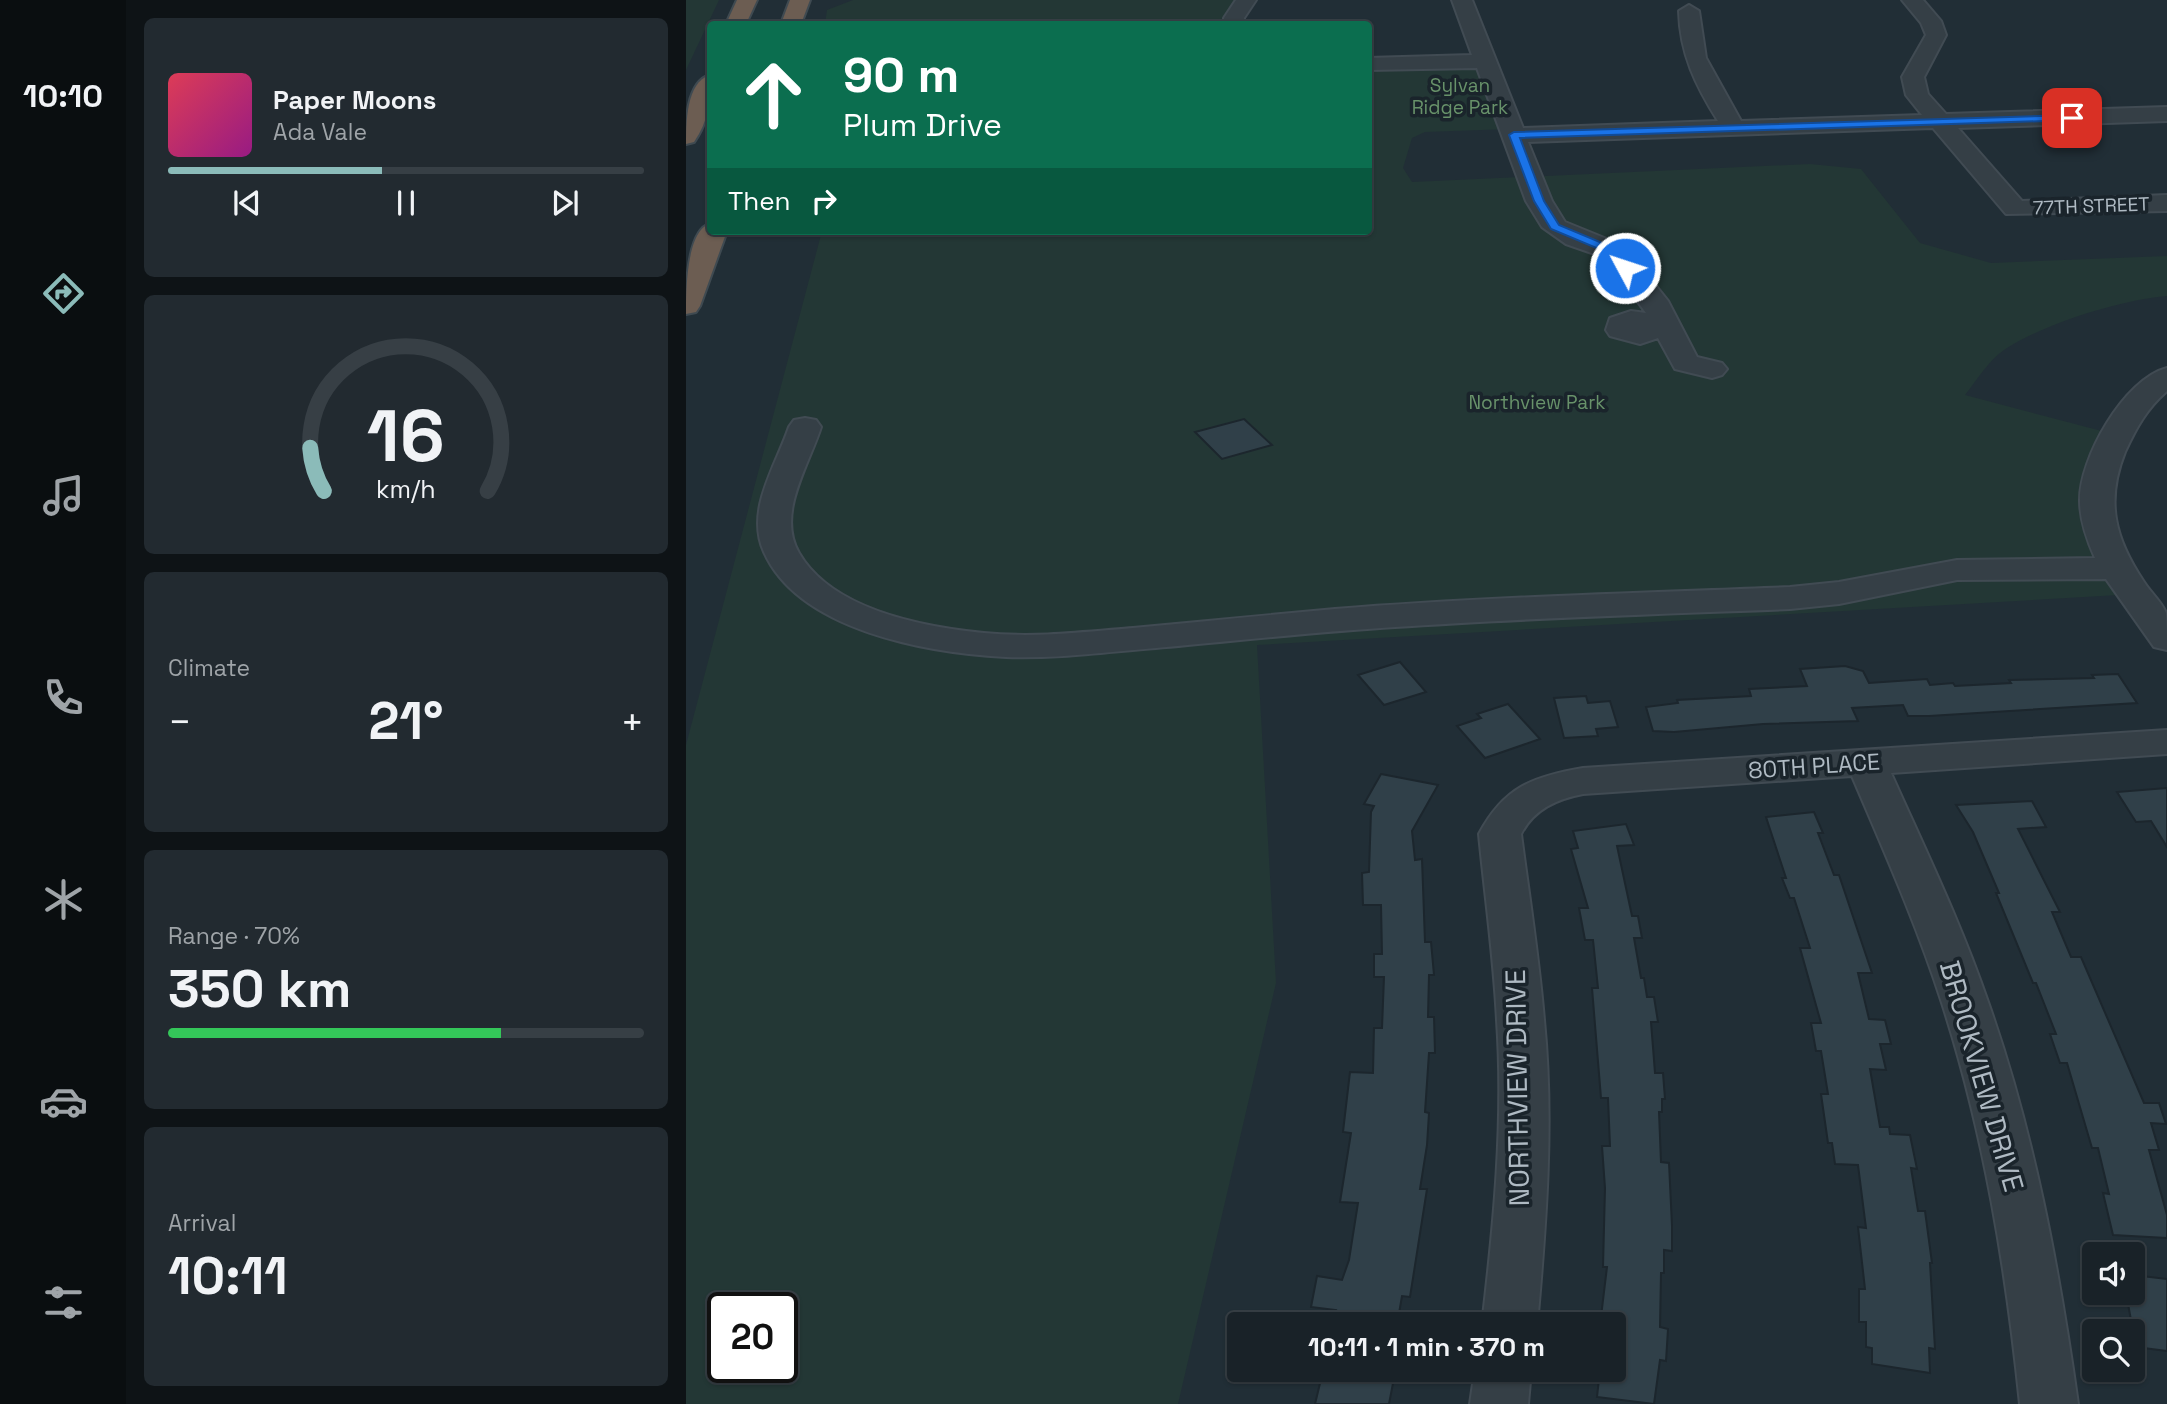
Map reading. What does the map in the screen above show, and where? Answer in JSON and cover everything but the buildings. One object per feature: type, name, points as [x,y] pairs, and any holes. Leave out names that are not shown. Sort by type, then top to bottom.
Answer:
[{"type":"highway","points":[[737,21],[747,0]]},
{"type":"highway","points":[[792,21],[800,0]]},
{"type":"highway","points":[[686,137],[707,89]]},
{"type":"highway","points":[[686,306],[713,235]]},
{"type":"street","points":[[1234,21],[1247,0]]},
{"type":"street","points":[[1462,0],[1532,183],[1555,227],[1615,252],[1654,301],[1659,326],[1685,363],[1712,369]]},
{"type":"street","points":[[1912,0],[1931,21],[1936,35],[1916,69],[1913,86],[1921,102],[1940,123]]},
{"type":"street","points":[[1689,11],[1690,44],[1695,61],[1733,127]]},
{"type":"street","points":[[1372,64],[1485,61]]},
{"type":"street","points":[[1514,135],[2167,114]]},
{"type":"street","name":"77TH STREET","points":[[1940,123],[2015,209],[2167,203]]},
{"type":"street","points":[[2167,377],[2146,390],[2128,411],[2099,478],[2100,523],[2118,568],[2167,639]]},
{"type":"street","points":[[805,427],[779,493],[773,527],[782,555],[806,584],[844,609],[867,620],[924,636],[988,645],[1058,646],[1339,620],[1488,610],[1790,598],[1839,593],[1957,570],[2118,568]]},
{"type":"street","name":"80TH PLACE","points":[[1500,852],[1500,834],[1507,818],[1520,804],[1558,785],[2167,742]]},
{"type":"street","name":"BROOKVIEW DRIVE","points":[[1866,762],[1946,948],[1977,1038],[2005,1143],[2029,1264],[2049,1404]]},
{"type":"street","name":"NORTHVIEW DRIVE","points":[[1500,852],[1513,929],[1521,1021],[1523,1111],[1517,1252],[1510,1312]]},
{"type":"street","points":[[1499,1404],[1502,1382]]},
{"type":"green space","points":[[686,0],[719,0],[707,21],[686,70]]},
{"type":"green space","points":[[853,0],[1246,0],[1234,21],[825,21],[827,10]]},
{"type":"green space","points":[[1485,61],[1510,129],[1425,132],[1412,138],[1403,168],[1412,182],[1810,164],[1861,169],[1920,243],[1991,263],[2167,256],[2167,296],[2105,308],[2020,340],[1993,359],[1965,395],[2117,435],[2099,478],[2136,594],[1257,645],[1276,983],[1178,1404],[686,1404],[686,745],[821,235],[1372,235],[1372,64]]},
{"type":"route","points":[[1625,268],[1615,252],[1575,238],[1555,227],[1539,201],[1514,135],[1762,125],[1867,125],[2072,118]]},
{"type":"park label","name":"Sylvan Ridge Park","points":[[1460,96]]},
{"type":"park label","name":"Northview Park","points":[[1537,402]]}]
